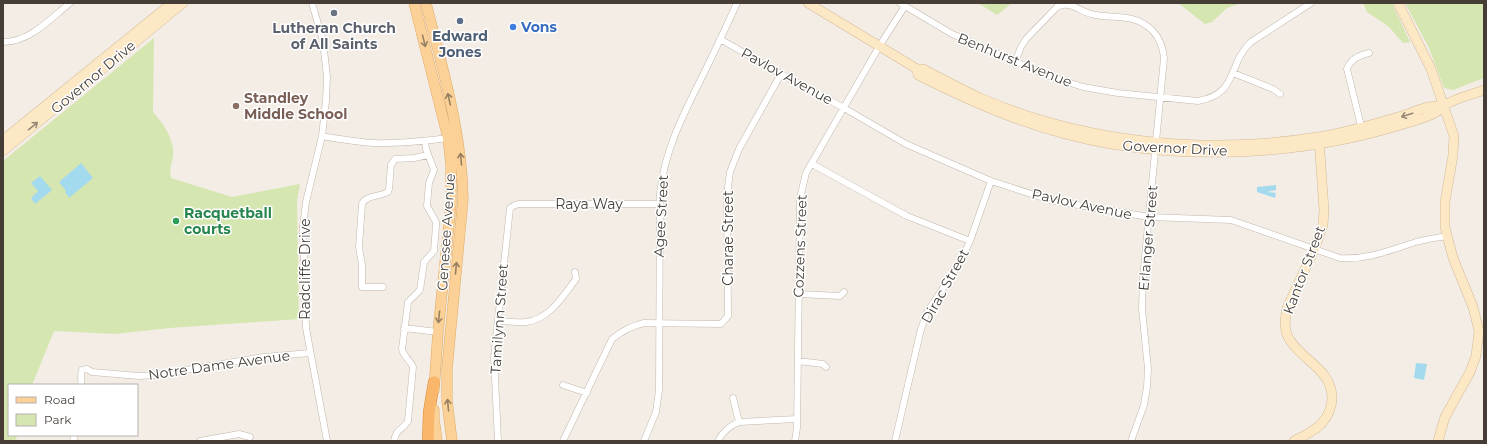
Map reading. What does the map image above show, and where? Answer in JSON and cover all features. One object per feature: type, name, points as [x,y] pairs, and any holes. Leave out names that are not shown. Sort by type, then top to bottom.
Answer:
[{"type":"highway","points":[[428,441],[429,412],[434,382]]},
{"type":"main road","name":"Governor Drive","points":[[3,140],[172,3]]},
{"type":"main road","name":"Governor Drive","points":[[3,151],[183,3]]},
{"type":"main road","name":"Genesee Avenue","points":[[414,3],[448,138],[451,165],[451,204],[434,382],[434,419],[437,441]]},
{"type":"main road","name":"Genesee Avenue","points":[[426,3],[458,137],[463,182],[463,198],[447,369],[447,401],[452,441]]},
{"type":"main road","name":"Governor Drive","points":[[808,3],[880,45],[917,69],[918,74],[977,104],[1010,117],[1110,144],[1237,152],[1277,149],[1406,123],[1436,112],[1444,106],[1484,90]]},
{"type":"main road","points":[[1398,3],[1427,60],[1455,141],[1444,213],[1452,258],[1473,307],[1479,331],[1476,356],[1470,372],[1445,417],[1438,441]]},
{"type":"main road","name":"Kantor Street","points":[[1294,441],[1322,424],[1332,404],[1332,394],[1327,380],[1293,344],[1287,334],[1284,318],[1289,302],[1314,250],[1323,225],[1324,217],[1319,140]]},
{"type":"main road","points":[[438,332],[451,335]]},
{"type":"street","name":"Radcliffe Drive","points":[[312,3],[323,41],[327,77],[322,136],[306,202],[303,227],[306,328],[327,441]]},
{"type":"street","name":"Agee Street","points":[[644,441],[656,412],[659,390],[658,323],[660,204],[661,180],[664,164],[678,126],[720,40],[736,3]]},
{"type":"street","name":"Benhurst Avenue","points":[[903,4],[952,34],[1049,76],[1083,86],[1118,93],[1198,102],[1217,96],[1225,88],[1244,48],[1311,3]]},
{"type":"street","points":[[3,42],[12,42],[26,37],[67,4]]},
{"type":"street","name":"Cozzens Street","points":[[795,441],[797,428],[800,198],[806,173],[903,4]]},
{"type":"street","name":"Erlanger Street","points":[[1015,62],[1021,47],[1026,40],[1057,7],[1063,4],[1068,4],[1092,14],[1130,18],[1140,21],[1156,34],[1163,49],[1164,58],[1143,278],[1142,309],[1148,369],[1147,387],[1144,405],[1131,441]]},
{"type":"street","name":"Pavlov Avenue","points":[[720,40],[906,144],[991,181],[1050,200],[1149,217],[1231,220],[1340,258],[1368,258],[1418,241],[1447,236]]},
{"type":"street","points":[[1362,132],[1347,69],[1349,64],[1361,55],[1369,53]]},
{"type":"street","points":[[1233,73],[1273,89],[1280,94]]},
{"type":"street","name":"Charae Street","points":[[658,323],[722,324],[728,316],[727,195],[730,172],[739,148],[782,74]]},
{"type":"street","points":[[322,136],[374,143],[425,141],[448,138]]},
{"type":"street","points":[[394,441],[398,430],[405,426],[408,421],[413,367],[411,362],[403,354],[402,349],[408,302],[420,290],[424,262],[434,251],[436,222],[427,206],[430,183],[434,170],[428,156],[425,141]]},
{"type":"street","points":[[383,287],[362,287],[362,265],[359,247],[362,204],[367,198],[388,192],[391,165],[395,159],[428,156]]},
{"type":"street","points":[[812,164],[907,216],[970,241]]},
{"type":"street","name":"Dirac Street","points":[[895,441],[920,333],[926,314],[959,264],[970,241],[991,181]]},
{"type":"street","name":"Raya Way","points":[[519,204],[660,204]]},
{"type":"street","name":"Tamilynn Street","points":[[498,441],[494,357],[508,212],[510,208],[519,204]]},
{"type":"street","points":[[498,321],[527,322],[545,315],[552,310],[576,279],[575,272]]},
{"type":"street","points":[[799,294],[840,296],[844,292]]},
{"type":"street","points":[[563,441],[612,339],[632,326],[644,323],[658,323]]},
{"type":"street","points":[[404,328],[438,332]]},
{"type":"street","name":"Notre Dame Avenue","points":[[81,384],[82,380],[80,375],[82,370],[87,369],[92,372],[139,376],[264,357],[310,353]]},
{"type":"street","points":[[798,361],[823,364],[826,367]]},
{"type":"street","points":[[563,385],[587,393]]},
{"type":"street","points":[[733,398],[739,422]]},
{"type":"street","points":[[718,441],[730,425],[739,422],[797,419]]},
{"type":"street","points":[[200,441],[239,434],[250,437]]},
{"type":"green space","points":[[978,3],[1012,3],[997,15]]},
{"type":"green space","points":[[1178,3],[1241,3],[1227,8],[1212,22],[1205,24]]},
{"type":"green space","points":[[1363,3],[1392,3],[1410,42],[1403,43],[1388,26],[1367,12]]},
{"type":"green space","points":[[1405,3],[1484,3],[1484,78],[1453,90],[1444,88],[1429,48]]},
{"type":"green space","points":[[154,38],[153,112],[168,132],[172,144],[173,156],[170,169],[171,178],[232,197],[300,184],[297,201],[299,319],[170,328],[115,334],[54,331],[32,384],[8,384],[8,436],[18,436],[15,441],[3,441],[3,161]]},
{"type":"water","points":[[81,163],[93,178],[69,198],[59,182]]},
{"type":"water","points":[[40,176],[52,190],[35,204],[31,198],[38,191],[31,183]]},
{"type":"water","points":[[1276,185],[1276,190],[1267,192],[1276,193],[1275,198],[1257,192],[1257,187]]},
{"type":"water","points":[[1416,363],[1427,364],[1424,380],[1414,378]]},
{"type":"place","name":"Lutheran Church of All Saints","points":[[334,13]]},
{"type":"place","name":"Edward Jones","points":[[460,21]]},
{"type":"place","name":"Vons","points":[[513,27]]},
{"type":"place","name":"Standley Middle School","points":[[236,106]]},
{"type":"place","name":"Racquetball courts","points":[[176,221]]}]
